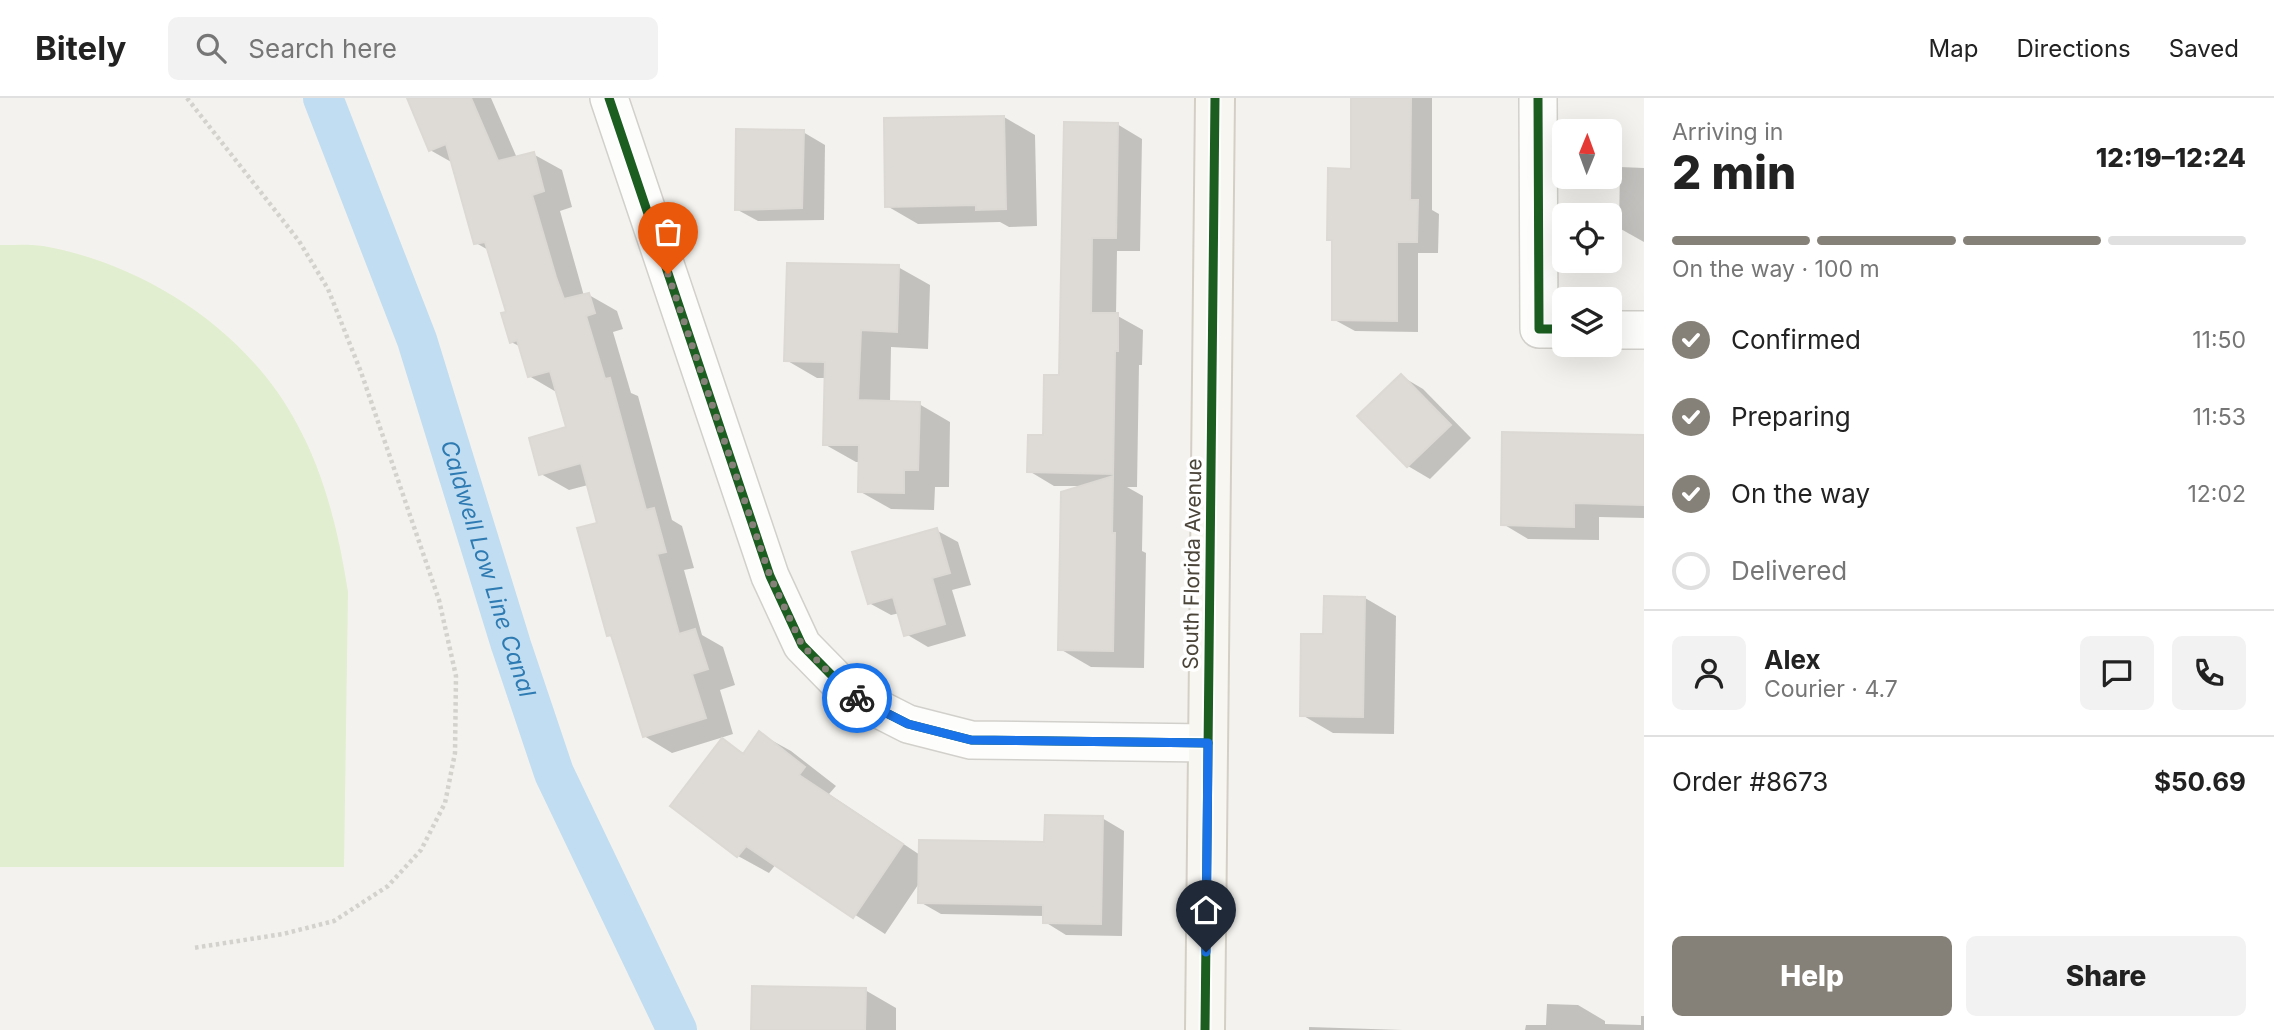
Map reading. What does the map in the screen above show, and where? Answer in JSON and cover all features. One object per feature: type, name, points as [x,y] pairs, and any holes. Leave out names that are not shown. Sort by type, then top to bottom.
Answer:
[{"type":"street","points":[[609,98],[770,576],[802,645],[851,695],[908,724],[971,740],[1208,743]]},
{"type":"street","name":"South Florida Avenue","points":[[1205,1030],[1215,98]]},
{"type":"street","points":[[1538,98],[1552,329]]},
{"type":"street","points":[[1622,330],[1644,330]]},
{"type":"path","points":[[187,98],[299,241],[328,289],[361,372],[439,600],[456,676],[455,752],[445,803],[421,850],[388,886],[334,921],[283,934],[193,948]]},
{"type":"green space","points":[[0,245],[43,246],[81,255],[119,268],[190,306],[222,331],[251,359],[276,390],[297,424],[316,464],[330,505],[348,592],[344,867],[0,867]]},
{"type":"building","points":[[407,98],[471,98],[498,161],[534,152],[544,191],[532,195],[556,277],[564,299],[589,293],[595,313],[586,316],[605,379],[610,378],[646,510],[654,508],[666,552],[657,554],[679,634],[695,629],[708,669],[692,674],[706,718],[643,737],[611,635],[607,636],[577,528],[597,523],[581,463],[539,475],[529,438],[566,427],[550,371],[528,377],[517,340],[510,343],[501,313],[506,312],[485,242],[474,244],[446,144],[429,151]]},
{"type":"building","points":[[1351,98],[1411,98],[1410,200],[1418,200],[1417,242],[1397,242],[1397,321],[1332,320],[1332,240],[1327,240],[1328,168],[1351,169]]},
{"type":"building","points":[[1004,116],[1006,209],[976,210],[976,205],[885,207],[884,118]]},
{"type":"building","points":[[1064,122],[1118,123],[1116,238],[1092,238],[1091,313],[1118,313],[1113,474],[1027,472],[1028,435],[1043,435],[1044,375],[1059,375]]},
{"type":"building","points":[[736,129],[804,130],[802,208],[735,210]]},
{"type":"building","points":[[787,263],[899,265],[897,332],[861,330],[858,400],[920,402],[918,470],[904,470],[904,493],[858,492],[859,445],[823,445],[825,362],[784,361]]},
{"type":"building","points":[[1401,374],[1451,425],[1407,467],[1357,416]]},
{"type":"building","points":[[1502,432],[1644,435],[1644,505],[1574,503],[1574,527],[1501,525]]},
{"type":"building","points":[[1113,476],[1113,651],[1058,650],[1061,492]]},
{"type":"building","points":[[937,528],[950,573],[932,578],[945,624],[904,636],[893,597],[868,604],[852,552]]},
{"type":"building","points":[[1324,596],[1365,597],[1363,717],[1300,716],[1301,634],[1323,634]]},
{"type":"building","points":[[759,731],[805,767],[799,775],[903,844],[853,918],[746,846],[737,857],[670,806],[722,738],[743,754]]},
{"type":"building","points":[[1045,815],[1103,816],[1101,924],[1043,923],[1043,905],[918,903],[919,840],[1044,842]]},
{"type":"building","points":[[752,986],[866,988],[865,1030],[751,1030]]},
{"type":"waterway","name":"Caldwell Low Line Canal","points":[[323,98],[417,340],[511,645],[554,773],[677,1030]]},
{"type":"cycle path","points":[[609,98],[770,576],[802,645],[851,695],[908,724],[971,740],[1208,743]]},
{"type":"cycle path","points":[[1205,1030],[1215,98]]},
{"type":"cycle path","points":[[1538,98],[1539,329],[1552,329]]},
{"type":"way so far","points":[[668,274],[770,576],[802,645],[857,698]]},
{"type":"route","points":[[857,698],[908,724],[971,740],[1208,743],[1206,952]]}]
